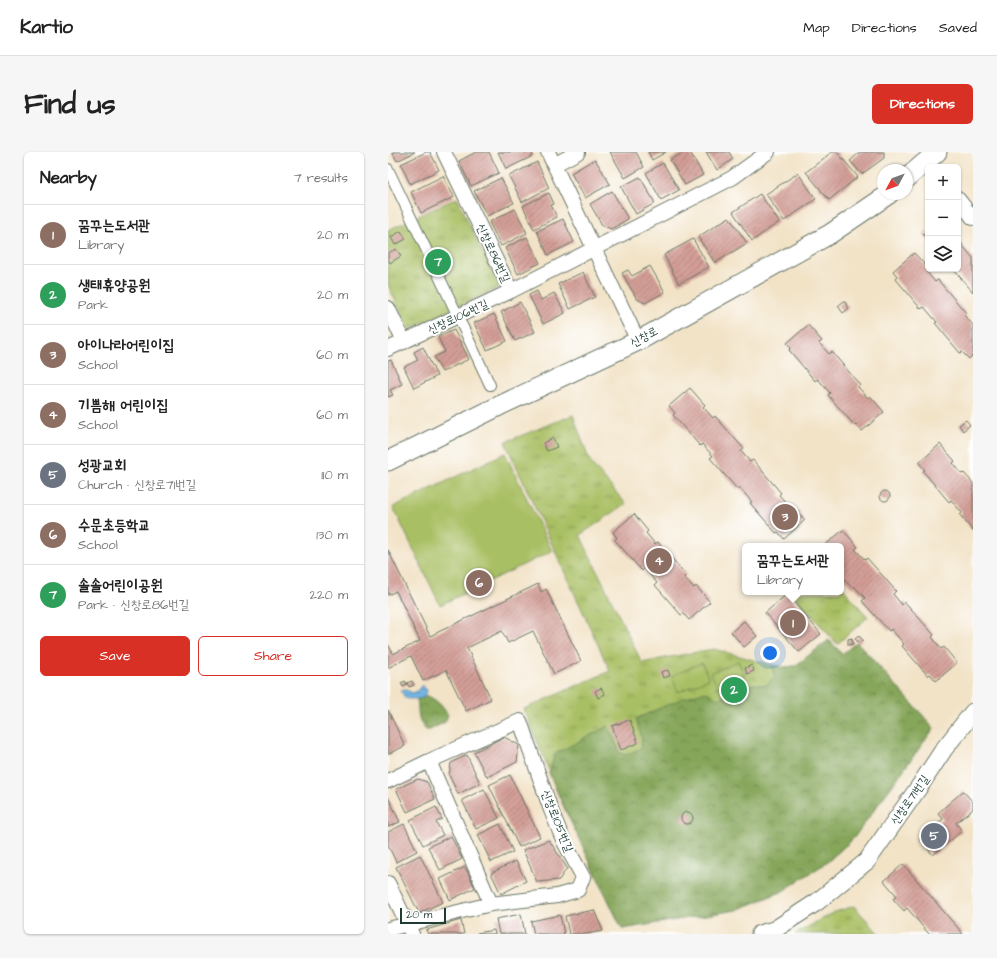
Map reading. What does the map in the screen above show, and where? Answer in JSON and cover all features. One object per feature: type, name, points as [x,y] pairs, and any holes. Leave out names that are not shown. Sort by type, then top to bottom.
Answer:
[{"type":"main road","points":[[913,172],[928,158]]},
{"type":"main road","name":"신창로","points":[[388,461],[638,340],[830,234],[880,200]]},
{"type":"street","name":"신창로86번길","points":[[444,152],[511,291],[732,178],[768,152]]},
{"type":"street","points":[[548,152],[638,340]]},
{"type":"street","points":[[554,165],[578,152]]},
{"type":"street","points":[[388,169],[455,310]]},
{"type":"street","points":[[961,204],[973,218]]},
{"type":"street","name":"신창로106번길","points":[[388,349],[511,291]]},
{"type":"street","points":[[388,308],[404,342]]},
{"type":"street","points":[[462,325],[490,385]]},
{"type":"street","name":"신창로71번길","points":[[760,934],[774,930],[817,902],[867,861],[944,749],[973,712]]},
{"type":"street","name":"신창로105번길","points":[[388,781],[429,761],[520,721],[551,810],[564,842],[583,877],[578,890],[557,896],[491,904],[410,929],[388,929]]},
{"type":"street","points":[[429,761],[491,904]]},
{"type":"street","points":[[388,883],[410,929]]},
{"type":"green space","points":[[457,198],[499,287],[409,329],[388,285],[388,230]]},
{"type":"green space","points":[[573,415],[590,462],[626,504],[580,535],[642,663],[714,649],[772,665],[785,667],[795,666],[829,640],[842,654],[857,642],[934,728],[853,839],[826,863],[781,892],[736,910],[622,929],[561,801],[524,709],[610,671],[505,442]]},
{"type":"green space","points":[[505,453],[552,551],[440,605],[393,507]]},
{"type":"green space","points":[[844,589],[868,617],[837,644],[794,595],[844,595]]},
{"type":"green space","points":[[829,640],[842,654],[857,642],[934,728],[853,839],[826,863],[781,892],[736,910],[622,929],[549,773],[555,754],[608,726],[620,753],[626,755],[641,748],[642,739],[636,719],[673,702],[695,694],[703,692],[709,693],[717,699],[753,684],[767,685],[774,676],[772,665],[785,667],[795,666]]},
{"type":"green space","points":[[738,661],[745,676],[718,688],[711,673]]},
{"type":"green space","points":[[702,663],[709,679],[678,692],[672,676]]},
{"type":"green space","points":[[426,695],[439,703],[448,715],[445,722],[430,730],[426,730],[418,715],[417,699],[424,698]]},
{"type":"green space","points":[[854,906],[879,934],[795,934],[835,912]]},
{"type":"water","points":[[422,685],[427,690],[426,694],[422,698],[406,699],[401,691],[406,690],[413,693]]},
{"type":"building","points":[[392,152],[415,152],[397,161]]},
{"type":"building","points":[[426,152],[430,152],[439,170],[410,184],[401,164]]},
{"type":"building","points":[[476,152],[489,152],[499,173],[471,186],[459,161]]},
{"type":"building","points":[[498,152],[532,152],[533,156],[506,169]]},
{"type":"building","points":[[610,152],[636,152],[644,167],[625,178]]},
{"type":"building","points":[[648,152],[666,152],[652,160]]},
{"type":"building","points":[[684,152],[690,152],[703,175],[685,185],[670,160]]},
{"type":"building","points":[[706,152],[729,152],[733,159],[717,170]]},
{"type":"building","points":[[832,152],[837,152],[858,177],[829,200],[806,172]]},
{"type":"building","points":[[860,152],[884,152],[884,158],[862,174],[850,161]]},
{"type":"building","points":[[595,159],[610,184],[585,198],[571,173]]},
{"type":"building","points":[[537,162],[549,188],[522,202],[509,176]]},
{"type":"building","points":[[663,163],[679,190],[661,200],[646,173]]},
{"type":"building","points":[[798,173],[816,199],[784,221],[766,194]]},
{"type":"building","points":[[443,176],[454,197],[421,213],[411,192]]},
{"type":"building","points":[[640,177],[655,203],[636,214],[621,187]]},
{"type":"building","points":[[501,178],[514,203],[487,216],[474,191]]},
{"type":"building","points":[[612,191],[628,219],[611,229],[602,225],[590,204]]},
{"type":"building","points":[[549,193],[554,204],[551,205],[557,217],[534,229],[523,206]]},
{"type":"building","points":[[760,194],[779,222],[752,241],[733,212]]},
{"type":"building","points":[[515,209],[527,233],[501,246],[489,222]]},
{"type":"building","points":[[729,217],[747,243],[715,263],[698,237]]},
{"type":"building","points":[[563,219],[574,242],[548,255],[537,231]]},
{"type":"building","points":[[401,231],[406,239],[395,245],[391,237]]},
{"type":"building","points":[[527,237],[540,263],[518,274],[505,248]]},
{"type":"building","points":[[693,239],[709,267],[679,284],[664,255]]},
{"type":"building","points":[[961,244],[973,258],[973,292],[956,272],[961,272]]},
{"type":"building","points":[[396,249],[401,256],[390,263],[388,253]]},
{"type":"building","points":[[914,253],[925,265],[925,272],[927,272],[935,282],[938,280],[966,313],[964,315],[973,325],[973,355],[969,359],[962,352],[960,353],[924,307],[921,309],[895,278],[897,276],[893,271]]},
{"type":"building","points":[[650,266],[665,292],[645,303],[637,299],[622,273],[628,270],[632,276]]},
{"type":"building","points":[[583,272],[595,297],[570,309],[558,284]]},
{"type":"building","points":[[537,291],[541,300],[554,293],[565,313],[543,324],[529,295]]},
{"type":"building","points":[[844,301],[849,308],[843,313],[838,306]]},
{"type":"building","points":[[520,302],[535,332],[515,341],[501,312]]},
{"type":"building","points":[[494,314],[507,341],[487,350],[474,323]]},
{"type":"building","points":[[808,325],[822,341],[819,343],[829,354],[832,352],[860,385],[858,387],[868,398],[870,396],[884,412],[862,431],[856,424],[854,425],[828,395],[830,393],[818,379],[815,381],[789,350],[791,348],[787,343]]},
{"type":"building","points":[[454,330],[469,359],[442,372],[434,357],[445,352],[438,337]]},
{"type":"building","points":[[423,347],[437,376],[414,388],[404,367],[418,360],[414,352]]},
{"type":"building","points":[[391,360],[402,384],[390,390],[393,395],[388,397],[388,361]]},
{"type":"building","points":[[690,388],[705,405],[703,407],[713,418],[715,416],[744,449],[741,451],[750,462],[753,460],[781,493],[779,495],[789,506],[791,504],[805,520],[784,539],[778,532],[776,533],[750,503],[752,502],[739,487],[737,489],[710,458],[713,456],[702,444],[700,446],[673,415],[675,413],[669,406]]},
{"type":"building","points":[[966,420],[970,425],[963,431],[959,425]]},
{"type":"building","points":[[553,438],[557,447],[547,451],[543,443]]},
{"type":"building","points":[[940,444],[955,461],[953,463],[962,474],[964,473],[973,483],[973,531],[960,515],[962,513],[951,500],[949,502],[923,471],[925,470],[919,463]]},
{"type":"building","points":[[885,491],[890,496],[885,501],[880,496]]},
{"type":"building","points":[[634,514],[648,531],[646,533],[655,544],[658,542],[686,575],[684,577],[694,588],[696,586],[710,602],[689,620],[683,613],[681,615],[655,585],[657,583],[644,568],[642,571],[615,540],[617,538],[613,532]]},
{"type":"building","points":[[843,530],[858,547],[855,549],[865,560],[867,558],[896,591],[893,594],[902,605],[905,602],[934,635],[932,637],[941,649],[944,647],[957,663],[936,681],[930,674],[928,676],[902,646],[904,644],[891,629],[889,631],[862,601],[865,598],[854,586],[852,588],[844,579],[844,543],[828,543]]},
{"type":"building","points":[[388,550],[430,636],[538,584],[541,592],[546,589],[581,661],[554,674],[533,631],[508,643],[502,631],[467,648],[491,699],[466,711],[446,670],[423,681],[411,656],[388,668],[388,644],[393,654],[420,641],[396,591],[388,595]]},
{"type":"building","points":[[786,595],[788,595],[821,634],[799,652],[765,613]]},
{"type":"building","points":[[744,621],[757,636],[744,647],[731,632]]},
{"type":"building","points":[[859,636],[863,640],[859,643],[855,639]]},
{"type":"building","points":[[852,638],[853,644],[848,645],[848,639]]},
{"type":"building","points":[[752,665],[754,671],[747,674],[745,668]]},
{"type":"building","points":[[668,670],[670,676],[663,678],[661,672]]},
{"type":"building","points":[[405,681],[407,684],[403,687],[401,683]]},
{"type":"building","points":[[412,681],[414,685],[409,687],[407,683]]},
{"type":"building","points":[[601,688],[605,694],[598,698],[595,691]]},
{"type":"building","points":[[388,710],[405,746],[388,754]]},
{"type":"building","points":[[630,720],[638,743],[621,750],[612,726]]},
{"type":"building","points":[[504,737],[519,745],[517,762],[487,777],[474,752]]},
{"type":"building","points":[[467,755],[480,783],[458,794],[449,775],[451,763]]},
{"type":"building","points":[[510,775],[540,837],[519,847],[489,785]]},
{"type":"building","points":[[418,779],[427,782],[435,799],[407,812],[396,789]]},
{"type":"building","points":[[484,789],[499,818],[476,829],[462,800]]},
{"type":"building","points":[[963,791],[973,802],[973,809],[956,823],[962,831],[933,855],[919,839],[943,819],[938,813]]},
{"type":"building","points":[[388,797],[400,822],[388,827]]},
{"type":"building","points":[[436,807],[442,819],[436,822],[443,835],[423,845],[410,820]]},
{"type":"building","points":[[687,812],[691,814],[693,818],[691,822],[687,824],[683,822],[681,818],[683,814]]},
{"type":"building","points":[[404,824],[417,851],[396,862],[388,845],[388,832]]},
{"type":"building","points":[[500,824],[513,852],[491,862],[478,835]]},
{"type":"building","points":[[451,836],[462,859],[440,870],[428,847]]},
{"type":"building","points":[[549,840],[567,868],[559,880],[537,882],[523,850]]},
{"type":"building","points":[[420,855],[443,902],[419,913],[396,867]]},
{"type":"building","points":[[516,861],[526,881],[501,894],[491,873]]},
{"type":"building","points":[[903,864],[963,934],[929,934],[907,908],[904,911],[893,899],[897,896],[884,881]]},
{"type":"building","points":[[465,867],[475,888],[450,900],[440,879]]},
{"type":"building","points":[[594,910],[603,931],[586,934],[569,934],[565,916]]},
{"type":"building","points":[[521,914],[525,934],[499,934],[496,919]]},
{"type":"building","points":[[560,915],[564,934],[534,934],[531,921]]},
{"type":"building","points":[[461,920],[464,934],[428,934],[426,930]]},
{"type":"building","points":[[494,930],[495,934],[477,934],[477,933]]},
{"type":"place","name":"솔솔어린이공원","points":[[438,262]]},
{"type":"place","name":"아이나라어린이집","points":[[785,517]]},
{"type":"place","name":"기쁨해 어린이집","points":[[659,561]]},
{"type":"place","name":"수문초등학교","points":[[479,583]]},
{"type":"place","name":"꿈꾸는도서관","points":[[793,623]]},
{"type":"place","name":"생태휴양공원","points":[[734,690]]},
{"type":"place","name":"성광교회","points":[[934,836]]}]
